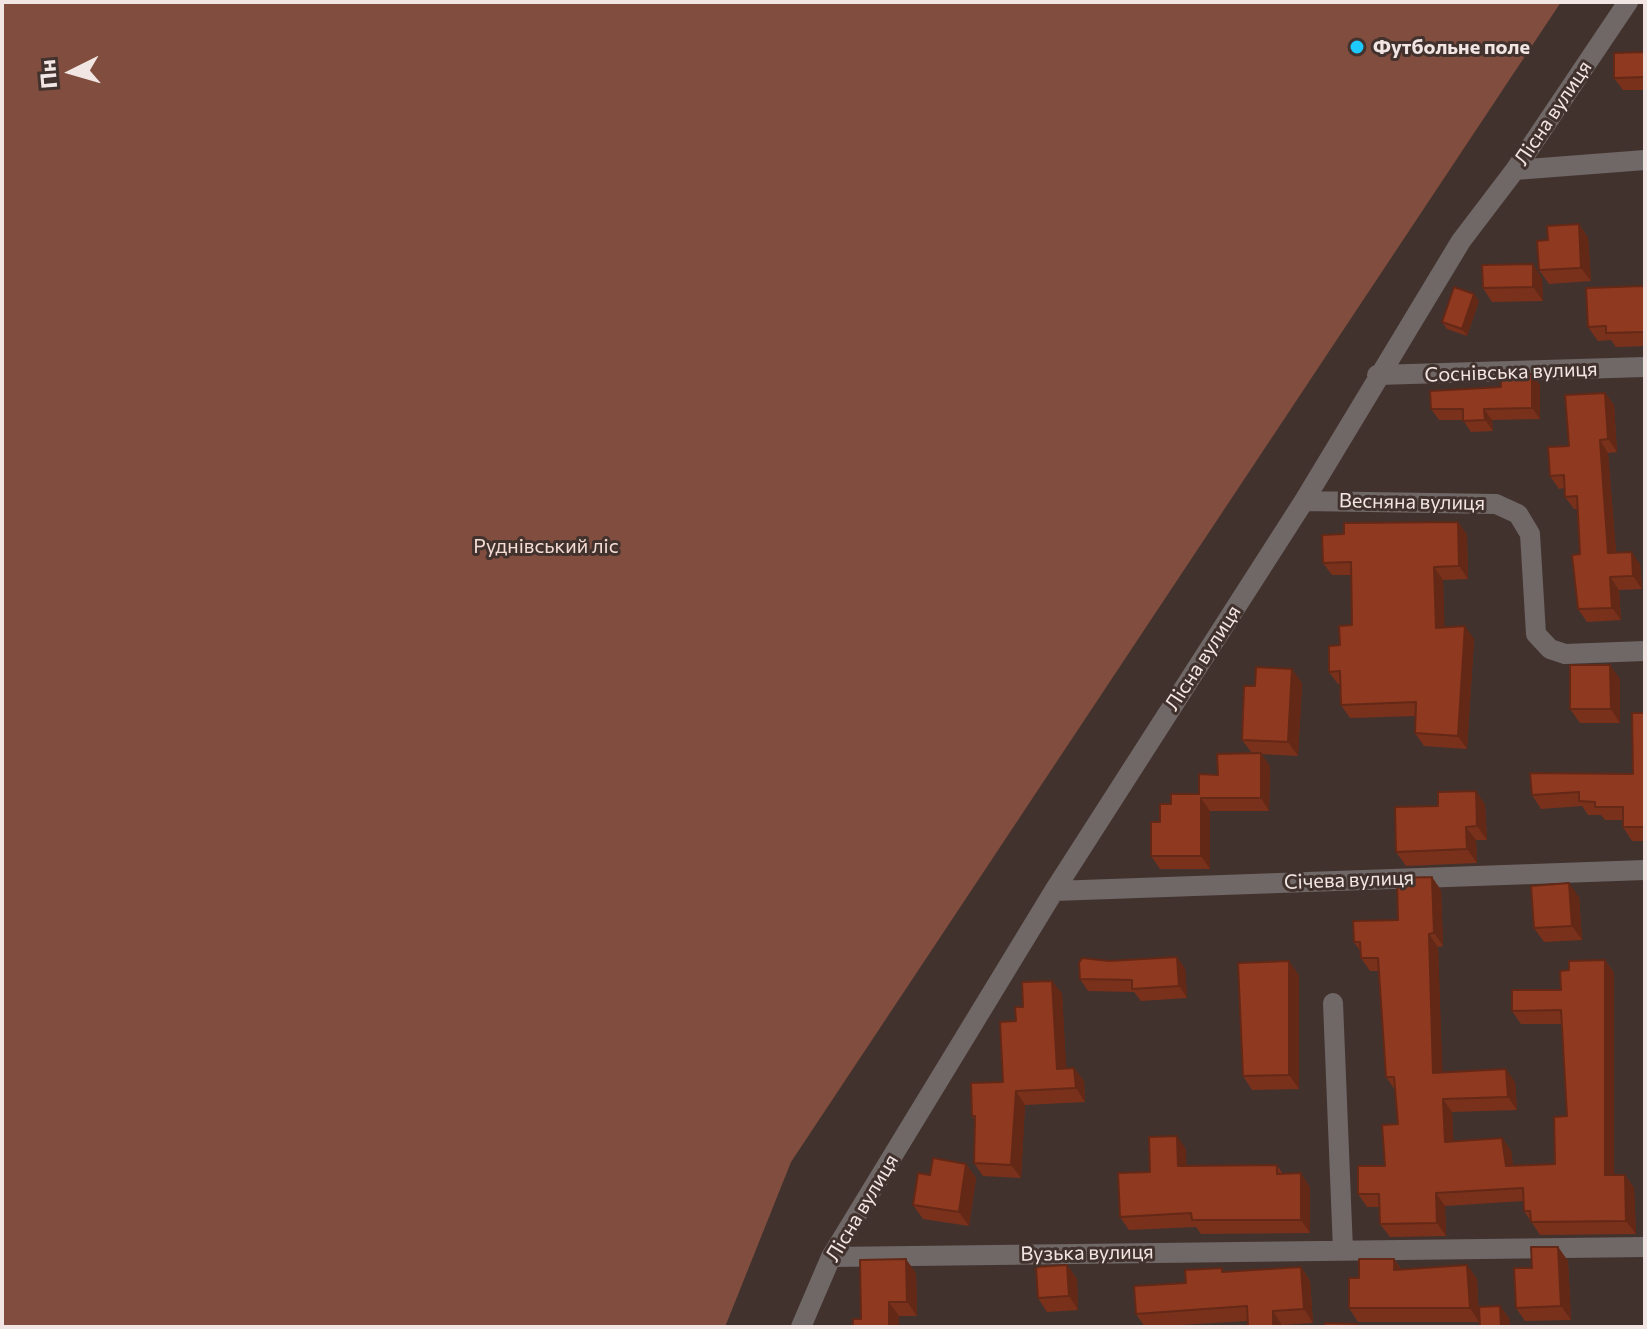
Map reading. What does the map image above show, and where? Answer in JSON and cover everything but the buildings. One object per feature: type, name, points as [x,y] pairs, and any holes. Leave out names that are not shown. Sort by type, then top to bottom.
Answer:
[{"type":"street","name":"Лісна вулиця","points":[[801,1327],[831,1257],[1054,891],[1304,501],[1377,375],[1461,241],[1515,170],[1628,2]]},
{"type":"street","points":[[1515,170],[1645,160]]},
{"type":"street","name":"Соснівська вулиця","points":[[1377,375],[1645,367]]},
{"type":"street","name":"Весняна вулиця","points":[[1304,501],[1496,504],[1518,514],[1530,534],[1536,634],[1550,649],[1565,654],[1645,651]]},
{"type":"street","name":"Січева вулиця","points":[[1054,891],[1645,870]]},
{"type":"street","points":[[1333,1003],[1343,1250]]},
{"type":"street","name":"Вузька вулиця","points":[[831,1257],[1645,1247]]},
{"type":"green space","name":"Руднівський ліс","points":[[2,2],[1561,2],[791,1162],[725,1327],[2,1327]]},
{"type":"place","name":"Футбольне поле","points":[[1357,47]]}]
